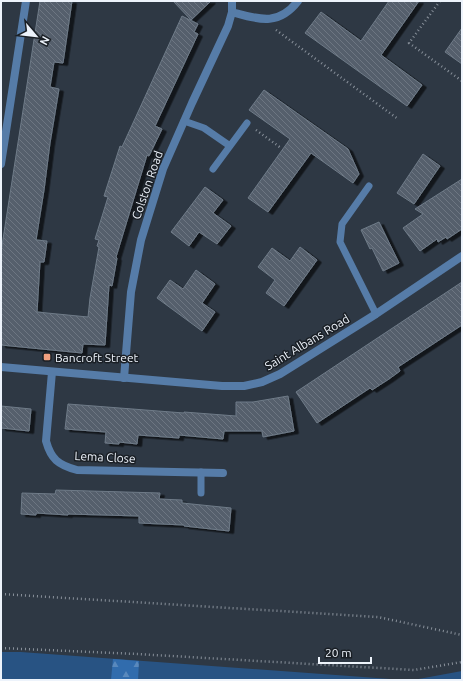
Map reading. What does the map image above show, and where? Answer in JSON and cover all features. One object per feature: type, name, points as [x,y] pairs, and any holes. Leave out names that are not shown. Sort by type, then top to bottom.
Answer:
[{"type":"street","points":[[1,164],[26,1]]},
{"type":"street","name":"Colston Road","points":[[124,378],[131,292],[141,240],[164,168],[228,26],[232,12],[232,1]]},
{"type":"street","points":[[232,12],[270,20],[283,15],[298,1]]},
{"type":"street","name":"Saint Albans Road","points":[[1,367],[222,386],[244,386],[262,382],[280,374],[376,314],[462,256]]},
{"type":"street","name":"Lema Close","points":[[52,372],[46,441],[49,452],[56,461],[66,467],[76,470],[223,473]]},
{"type":"lane","points":[[184,121],[204,128],[230,146]]},
{"type":"lane","points":[[213,169],[247,123]]},
{"type":"lane","points":[[369,186],[342,224],[340,242],[376,314]]},
{"type":"lane","points":[[201,472],[201,493]]},
{"type":"path","points":[[440,1],[410,43],[462,81]]},
{"type":"path","points":[[276,30],[398,119]]},
{"type":"path","points":[[247,123],[281,148]]},
{"type":"path","points":[[1,594],[378,617],[462,635]]},
{"type":"path","points":[[1,648],[137,654],[414,670],[462,662]]},
{"type":"shaded area","points":[[1,652],[21,652],[404,680],[1,680]]},
{"type":"shaded area","points":[[462,671],[462,680],[413,680]]},
{"type":"green space","points":[[113,659],[139,661],[138,680],[111,680]]},
{"type":"building","points":[[40,1],[72,1],[63,63],[54,62],[50,87],[59,89],[36,240],[47,241],[44,262],[40,262],[37,312],[88,317],[99,247],[97,246],[99,240],[95,239],[108,197],[104,196],[120,146],[122,147],[182,16],[198,24],[194,32],[198,34],[155,126],[162,129],[149,156],[147,155],[116,257],[112,286],[109,285],[105,345],[83,344],[82,353],[1,345],[1,252]]},
{"type":"building","points":[[173,1],[211,1],[191,20]]},
{"type":"building","points":[[389,1],[419,1],[381,55],[422,85],[407,106],[305,33],[321,12],[361,41]]},
{"type":"building","points":[[462,28],[462,64],[445,52]]},
{"type":"building","points":[[264,90],[348,149],[359,174],[353,183],[311,153],[268,212],[248,198],[290,139],[249,110]]},
{"type":"building","points":[[423,154],[440,166],[414,204],[397,193]]},
{"type":"building","points":[[462,179],[462,229],[447,239],[446,237],[438,242],[437,239],[420,251],[403,228],[423,214],[415,209]]},
{"type":"building","points":[[205,187],[223,200],[213,213],[231,226],[217,244],[199,232],[189,246],[171,232]]},
{"type":"building","points":[[379,222],[399,263],[383,271],[361,230]]},
{"type":"building","points":[[300,247],[317,260],[284,306],[266,293],[275,280],[258,267],[272,248],[290,261]]},
{"type":"building","points":[[196,270],[215,284],[202,303],[215,312],[202,331],[157,298],[170,280],[183,289]]},
{"type":"building","points":[[462,282],[462,325],[398,367],[400,371],[389,379],[372,390],[370,388],[317,423],[296,392]]},
{"type":"building","points":[[288,396],[294,431],[263,437],[262,431],[224,431],[223,439],[179,435],[179,438],[138,435],[137,444],[119,442],[119,444],[105,443],[106,432],[65,429],[68,404],[236,416],[236,402],[253,402]]},
{"type":"building","points":[[1,406],[31,409],[29,431],[1,428]]},
{"type":"building","points":[[56,490],[160,493],[159,499],[182,500],[182,503],[231,508],[229,531],[184,525],[139,523],[139,516],[36,513],[36,515],[21,514],[22,493],[55,494]]},
{"type":"place","name":"Bancroft Street","points":[[47,357]]}]
